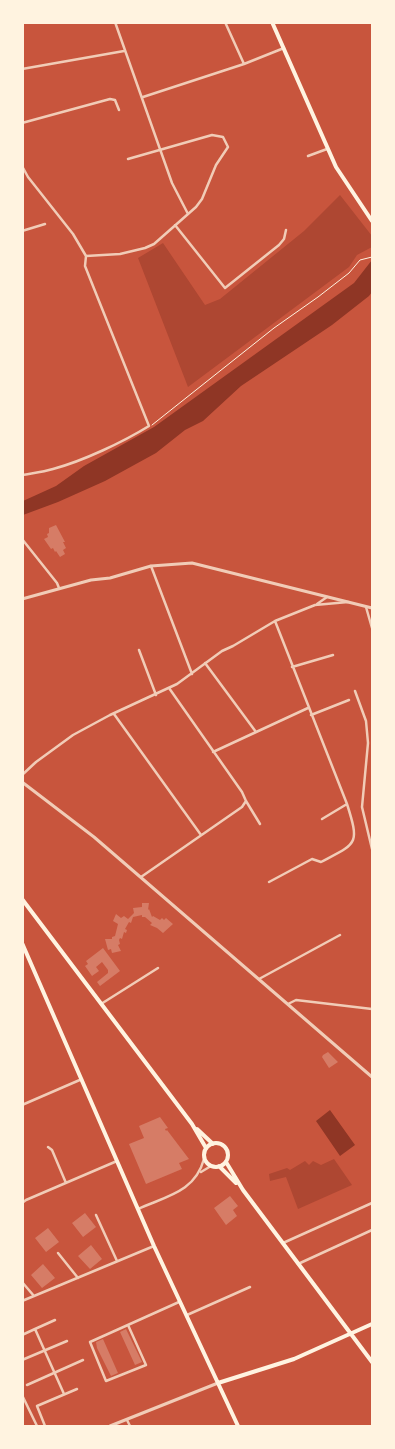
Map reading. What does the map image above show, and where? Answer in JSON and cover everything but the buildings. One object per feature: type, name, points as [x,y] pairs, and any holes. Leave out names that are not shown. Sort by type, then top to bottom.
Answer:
[{"type":"main road","points":[[272,22],[336,167],[372,221]]},
{"type":"main road","points":[[22,899],[192,1124],[206,1148],[204,1159],[211,1166],[219,1166],[226,1162]]},
{"type":"main road","points":[[22,943],[179,1302],[238,1426]]},
{"type":"main road","points":[[192,1124],[213,1144]]},
{"type":"main road","points":[[206,1148],[213,1144],[219,1144],[225,1148],[228,1154],[226,1162],[243,1190],[372,1362]]},
{"type":"main road","points":[[219,1166],[243,1190]]},
{"type":"main road","points":[[218,1383],[294,1359],[372,1324]]},
{"type":"street","points":[[115,22],[172,183],[188,214]]},
{"type":"street","points":[[225,22],[244,64]]},
{"type":"street","points":[[143,97],[244,64],[284,48]]},
{"type":"street","points":[[22,69],[125,51]]},
{"type":"street","points":[[22,123],[110,100],[117,102],[119,110]]},
{"type":"street","points":[[86,256],[120,254],[154,244],[202,199],[216,165],[228,146],[223,137],[212,135],[128,159]]},
{"type":"street","points":[[308,156],[328,149]]},
{"type":"street","points":[[22,475],[54,469],[96,453],[150,426],[85,266],[86,256],[74,234],[28,177],[23,166]]},
{"type":"street","points":[[22,231],[45,224]]},
{"type":"street","points":[[175,225],[225,288],[279,246],[284,239],[286,230]]},
{"type":"street","points":[[22,538],[60,588]]},
{"type":"street","points":[[22,599],[151,566],[192,563],[372,608]]},
{"type":"street","points":[[151,566],[192,674]]},
{"type":"street","points":[[22,775],[36,762],[74,735],[113,714],[169,688],[192,674],[222,651],[275,621],[315,605],[328,597]]},
{"type":"street","points":[[315,605],[348,602]]},
{"type":"street","points":[[366,607],[372,628]]},
{"type":"street","points":[[269,882],[312,859],[321,862],[338,853],[354,841],[355,829],[347,804],[275,621]]},
{"type":"street","points":[[140,650],[156,695]]},
{"type":"street","points":[[292,667],[333,655]]},
{"type":"street","points":[[205,663],[256,732]]},
{"type":"street","points":[[169,688],[242,792],[260,824]]},
{"type":"street","points":[[355,691],[366,721],[368,743],[362,807],[372,849]]},
{"type":"street","points":[[311,715],[349,700]]},
{"type":"street","points":[[213,752],[308,708]]},
{"type":"street","points":[[113,714],[201,835]]},
{"type":"street","points":[[22,782],[94,837],[372,1077]]},
{"type":"street","points":[[141,877],[242,807],[246,801]]},
{"type":"street","points":[[322,819],[347,804]]},
{"type":"street","points":[[259,979],[340,935]]},
{"type":"street","points":[[101,1004],[158,968]]},
{"type":"street","points":[[288,1004],[296,1000],[372,1009]]},
{"type":"street","points":[[22,1105],[82,1079]]},
{"type":"street","points":[[48,1147],[52,1150],[66,1183]]},
{"type":"street","points":[[201,1172],[204,1159]]},
{"type":"street","points":[[22,1203],[117,1161]]},
{"type":"street","points":[[138,1209],[184,1189],[201,1172],[211,1166]]},
{"type":"street","points":[[282,1243],[372,1202]]},
{"type":"street","points":[[96,1215],[117,1262]]},
{"type":"street","points":[[298,1264],[372,1230]]},
{"type":"street","points":[[22,1301],[154,1246]]},
{"type":"street","points":[[58,1253],[78,1278]]},
{"type":"street","points":[[22,1282],[34,1296]]},
{"type":"street","points":[[186,1316],[250,1287]]},
{"type":"street","points":[[128,1325],[146,1365],[106,1381],[90,1342],[179,1302]]},
{"type":"street","points":[[22,1334],[55,1320]]},
{"type":"street","points":[[35,1329],[64,1394]]},
{"type":"street","points":[[22,1360],[67,1341]]},
{"type":"street","points":[[27,1385],[83,1360]]},
{"type":"street","points":[[110,1426],[218,1383]]},
{"type":"street","points":[[45,1426],[37,1406],[77,1389]]},
{"type":"street","points":[[22,1395],[37,1426]]},
{"type":"street","points":[[127,1420],[130,1426]]},
{"type":"path","points":[[150,426],[274,328],[318,297],[348,273],[360,260],[372,257]]},
{"type":"shaded area","points":[[340,195],[372,236],[372,247],[357,255],[349,267],[188,387],[138,258],[163,243],[205,305],[220,299],[304,231]]},
{"type":"shaded area","points":[[372,260],[372,292],[369,296],[332,325],[241,386],[203,421],[185,430],[156,453],[105,481],[23,515],[23,501],[56,486],[84,466],[154,427],[354,283]]},
{"type":"shaded area","points":[[330,1110],[355,1145],[340,1156],[316,1121]]},
{"type":"shaded area","points":[[334,1159],[352,1185],[298,1209],[286,1177],[270,1181],[269,1174],[287,1168],[290,1170],[305,1161],[309,1165],[313,1161],[321,1165]]}]
